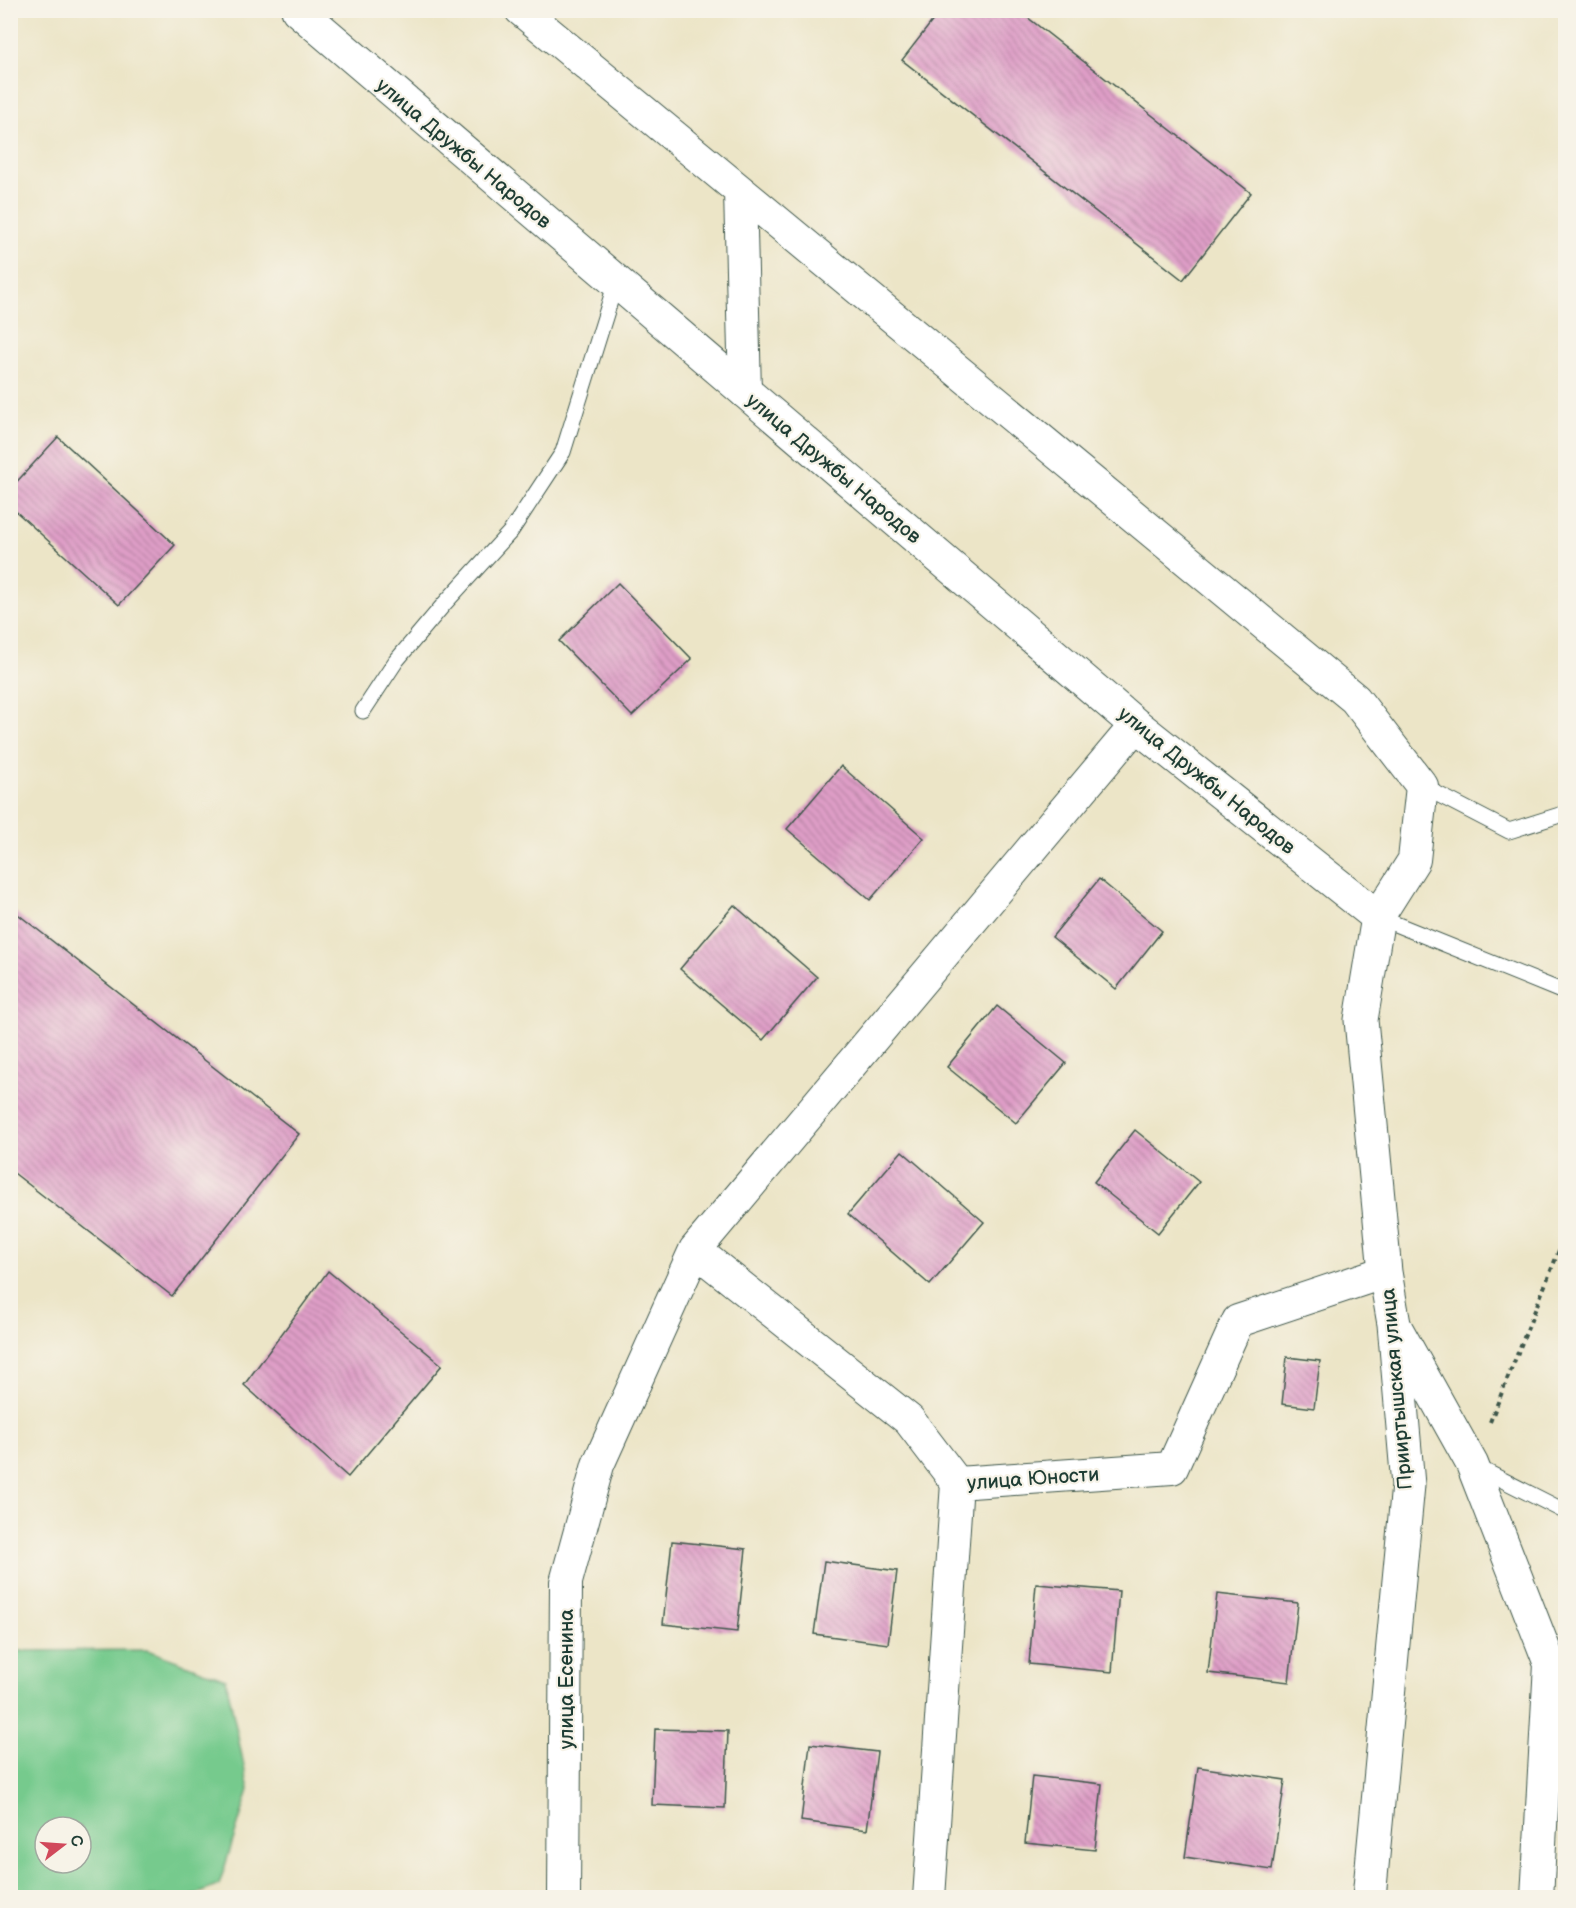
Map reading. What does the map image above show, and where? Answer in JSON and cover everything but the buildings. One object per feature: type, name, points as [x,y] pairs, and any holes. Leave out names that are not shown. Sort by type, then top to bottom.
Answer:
[{"type":"street","name":"улица Дружбы Народов","points":[[298,10],[1136,725],[1378,917]]},
{"type":"street","points":[[521,10],[1355,699],[1422,786],[1414,860],[1378,917]]},
{"type":"street","points":[[740,191],[745,392]]},
{"type":"street","name":"улица Есенина","points":[[564,1898],[566,1582],[598,1465],[695,1250],[1136,725]]},
{"type":"street","name":"Прииртышская улица","points":[[1369,1898],[1408,1485],[1394,1324],[1384,1272],[1361,1020],[1378,917]]},
{"type":"street","points":[[695,1250],[909,1420],[957,1483]]},
{"type":"street","name":"улица Юности","points":[[929,1898],[957,1483],[1172,1468],[1238,1321],[1384,1272]]},
{"type":"street","points":[[1394,1324],[1472,1464],[1550,1664],[1536,1898]]},
{"type":"lane","points":[[363,711],[396,661],[511,531],[563,452],[616,282]]},
{"type":"lane","points":[[1422,786],[1509,831],[1566,813]]},
{"type":"lane","points":[[1378,917],[1566,993]]},
{"type":"lane","points":[[1472,1464],[1566,1512]]},
{"type":"path","points":[[1472,1464],[1562,1243],[1566,1240]]},
{"type":"green space","points":[[147,1650],[226,1679],[249,1790],[219,1885],[190,1897],[11,1897],[11,1651]]}]
